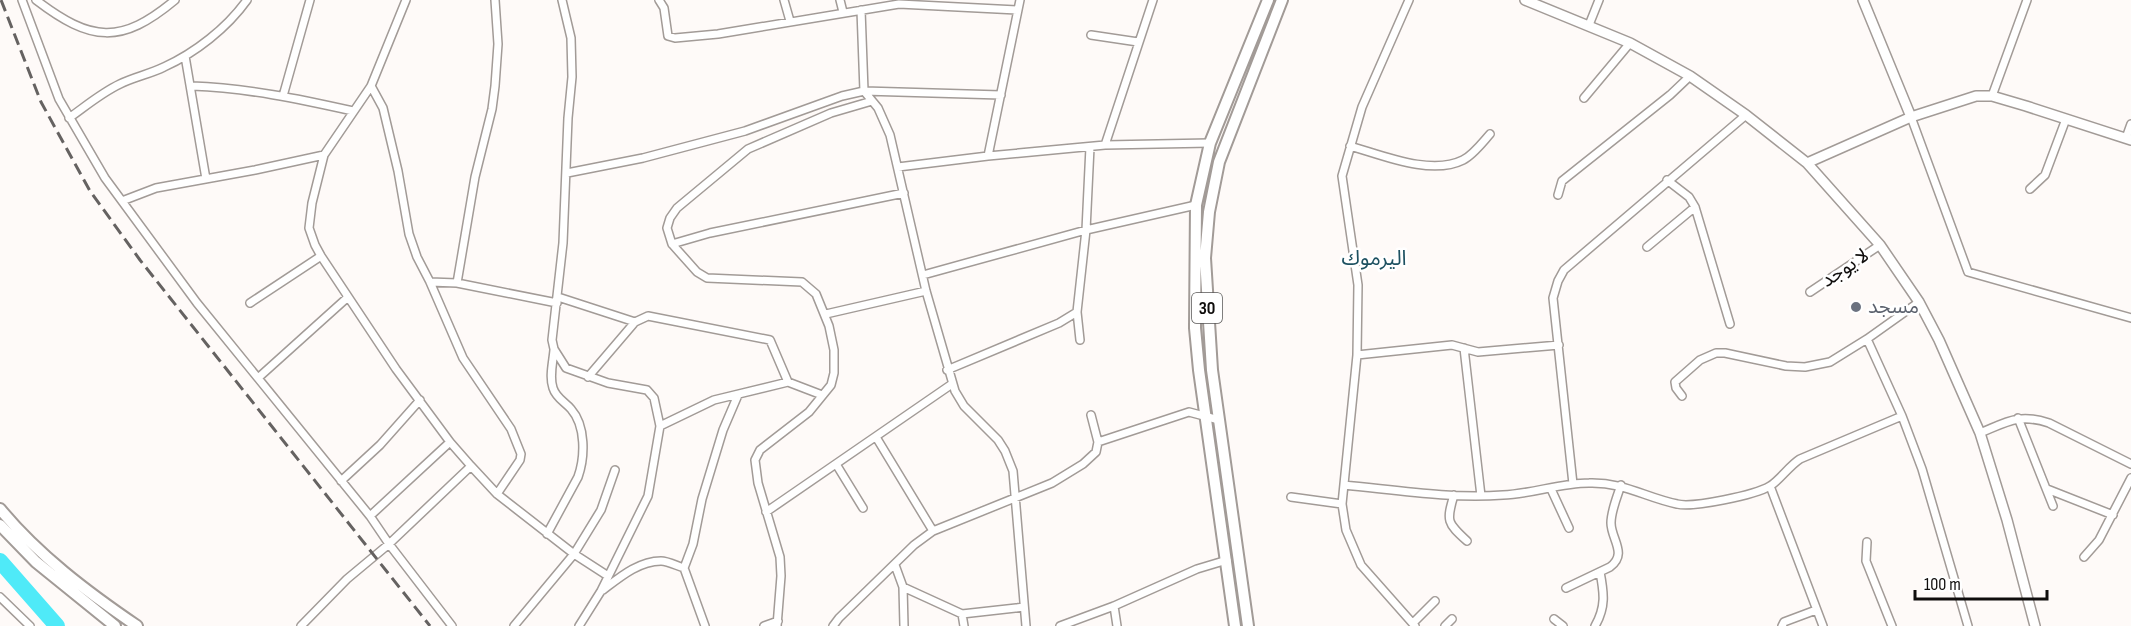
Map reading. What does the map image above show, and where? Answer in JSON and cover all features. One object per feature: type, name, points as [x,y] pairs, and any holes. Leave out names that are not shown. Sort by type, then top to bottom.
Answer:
[{"type":"main road","name":"30","points":[[1236,626],[1205,418],[1195,328],[1196,205],[1210,143],[1268,0]]},
{"type":"main road","name":"30","points":[[1248,626],[1212,370],[1205,280],[1206,235],[1214,182],[1225,143],[1282,0]]},
{"type":"main road","points":[[0,508],[21,534],[44,555],[137,626]]},
{"type":"main road","points":[[0,525],[36,562],[115,626]]},
{"type":"street","points":[[22,0],[54,87],[95,163],[183,284],[370,516],[452,626]]},
{"type":"street","points":[[36,0],[77,26],[92,32],[105,33],[122,32],[136,27],[175,0]]},
{"type":"street","points":[[69,118],[121,84],[185,56],[220,29],[247,0]]},
{"type":"street","points":[[283,96],[310,0]]},
{"type":"street","points":[[406,0],[371,86],[324,154],[312,203],[309,228],[321,256],[348,297],[396,369],[450,442],[497,494],[574,554],[608,576]]},
{"type":"street","points":[[458,283],[475,177],[492,109],[498,44],[495,0]]},
{"type":"street","points":[[547,534],[578,477],[582,467],[583,453],[582,438],[575,416],[556,395],[551,379],[554,349],[552,340],[567,173],[572,50],[562,0]]},
{"type":"street","points":[[659,0],[664,8],[668,36],[675,38],[718,34],[898,2],[1017,10]]},
{"type":"street","points":[[784,0],[790,21]]},
{"type":"street","points":[[840,0],[843,12]]},
{"type":"street","points":[[988,156],[1020,0]]},
{"type":"street","points":[[1105,145],[1153,0]]},
{"type":"street","points":[[1409,0],[1362,107],[1342,176],[1358,285],[1357,355],[1342,504],[1346,530],[1361,566],[1414,625],[1436,602]]},
{"type":"street","points":[[1525,0],[1630,43],[1690,76],[1746,115],[1807,163],[1880,245],[1919,302],[1939,340],[1980,433],[2007,520],[2035,626]]},
{"type":"street","points":[[1589,26],[1599,0]]},
{"type":"street","points":[[1863,0],[1911,117],[1968,272],[2131,318]]},
{"type":"street","points":[[1992,96],[2026,0]]},
{"type":"street","points":[[861,10],[864,91],[884,118],[947,370],[958,398],[998,440],[1013,471],[1026,626]]},
{"type":"street","points":[[1091,35],[1138,42]]},
{"type":"street","points":[[1584,98],[1630,43]]},
{"type":"street","points":[[185,56],[192,86],[206,179]]},
{"type":"street","points":[[1558,195],[1562,181],[1670,95],[1690,76]]},
{"type":"street","points":[[192,86],[236,88],[352,111]]},
{"type":"street","points":[[371,86],[383,108],[388,125],[409,234],[417,257],[463,358],[511,429],[521,454],[520,460],[497,494]]},
{"type":"street","points":[[567,173],[643,158],[745,131],[842,96],[864,91],[1001,95]]},
{"type":"street","points":[[1807,163],[1911,117],[1976,96],[1992,96],[2128,139],[2131,124]]},
{"type":"street","points":[[764,626],[778,623],[780,557],[758,483],[755,460],[760,450],[809,412],[831,385],[834,373],[834,350],[826,314],[816,294],[802,282],[707,278],[690,266],[672,243],[667,228],[677,208],[739,155],[762,142],[831,113],[872,101]]},
{"type":"street","points":[[1573,484],[1553,298],[1558,281],[1564,270],[1746,115]]},
{"type":"street","points":[[2030,189],[2045,175],[2066,119]]},
{"type":"street","points":[[1350,146],[1437,167],[1463,160],[1490,134]]},
{"type":"street","points":[[898,167],[1105,145],[1210,143]]},
{"type":"street","points":[[1080,340],[1077,312],[1086,231],[1090,147]]},
{"type":"street","points":[[122,201],[156,188],[324,154]]},
{"type":"street","points":[[1667,180],[1689,198],[1695,207],[1730,324]]},
{"type":"street","points":[[672,243],[904,193]]},
{"type":"street","points":[[923,275],[1086,231],[1196,205]]},
{"type":"street","points":[[1647,247],[1695,207]]},
{"type":"street","name":"لا يوجد","points":[[1810,292],[1880,245]]},
{"type":"street","points":[[250,303],[321,256]]},
{"type":"street","points":[[430,282],[458,283],[504,294],[557,300],[635,322]]},
{"type":"street","points":[[826,314],[926,291]]},
{"type":"street","points":[[258,378],[348,297]]},
{"type":"street","points":[[1682,396],[1675,385],[1677,379],[1700,360],[1716,353],[1725,352],[1786,366],[1805,367],[1830,362],[1919,302]]},
{"type":"street","points":[[947,370],[1059,323],[1077,312]]},
{"type":"street","points":[[588,376],[635,322],[648,316],[770,340],[788,382]]},
{"type":"street","points":[[1867,339],[1902,416],[1938,519],[1968,626]]},
{"type":"street","points":[[1357,355],[1452,345],[1478,352],[1559,345]]},
{"type":"street","points":[[1464,348],[1481,496]]},
{"type":"street","points":[[554,349],[566,368],[608,383],[647,390],[654,398],[660,426],[648,495],[602,591],[579,626]]},
{"type":"street","points":[[660,426],[714,400],[788,382],[822,395]]},
{"type":"street","points":[[766,512],[952,384]]},
{"type":"street","points":[[705,626],[684,568],[693,544],[702,499],[723,430],[738,395]]},
{"type":"street","points":[[341,480],[380,446],[420,400]]},
{"type":"street","points":[[1098,442],[1189,412],[1219,420]]},
{"type":"street","points":[[833,626],[914,545],[933,531],[1052,483],[1073,471],[1096,452],[1098,442],[1091,415]]},
{"type":"street","points":[[1344,485],[1481,496],[1528,493],[1573,484],[1597,483],[1621,485],[1679,505],[1698,504],[1727,499],[1770,486],[1800,459],[1902,416]]},
{"type":"street","points":[[1980,433],[2018,418],[2028,417],[2049,423],[2131,464]]},
{"type":"street","points":[[2018,418],[2054,506]]},
{"type":"street","points":[[876,437],[933,531]]},
{"type":"street","points":[[370,516],[450,442]]},
{"type":"street","points":[[836,464],[863,508]]},
{"type":"street","points":[[301,626],[347,579],[389,544],[471,466]]},
{"type":"street","points":[[514,626],[574,554],[602,510],[615,470]]},
{"type":"street","points":[[2084,556],[2096,545],[2131,478]]},
{"type":"street","points":[[1566,588],[1613,565],[1618,558],[1619,550],[1611,520],[1621,485]]},
{"type":"street","points":[[1770,486],[1823,626]]},
{"type":"street","points":[[1551,489],[1569,528]]},
{"type":"street","points":[[2047,489],[2113,515]]},
{"type":"street","points":[[1454,495],[1449,519],[1452,528],[1467,541]]},
{"type":"street","points":[[1291,497],[1342,504]]},
{"type":"street","points":[[1867,542],[1866,561],[1892,626]]},
{"type":"street","points":[[602,591],[638,566],[662,561],[684,568]]},
{"type":"street","points":[[1060,626],[1114,606],[1197,569],[1227,561]]},
{"type":"street","points":[[895,565],[903,586],[904,626]]},
{"type":"street","points":[[1595,626],[1602,613],[1604,601],[1600,572]]},
{"type":"street","points":[[903,586],[962,614],[1024,607]]},
{"type":"street","points":[[0,597],[30,626]]},
{"type":"street","points":[[1114,606],[1117,626]]},
{"type":"street","points":[[1782,626],[1784,622],[1816,610]]},
{"type":"street","points":[[962,614],[964,626]]},
{"type":"street","points":[[1445,626],[1452,619]]},
{"type":"street","points":[[1554,619],[1563,626]]},
{"type":"waterway","points":[[0,561],[57,626]]},
{"type":"railway","points":[[1,0],[41,102],[90,191],[140,260],[430,626]]},
{"type":"place","name":"مسجد","points":[[1856,307]]},
{"type":"district","name":"اليرموك","points":[[1374,258]]}]
